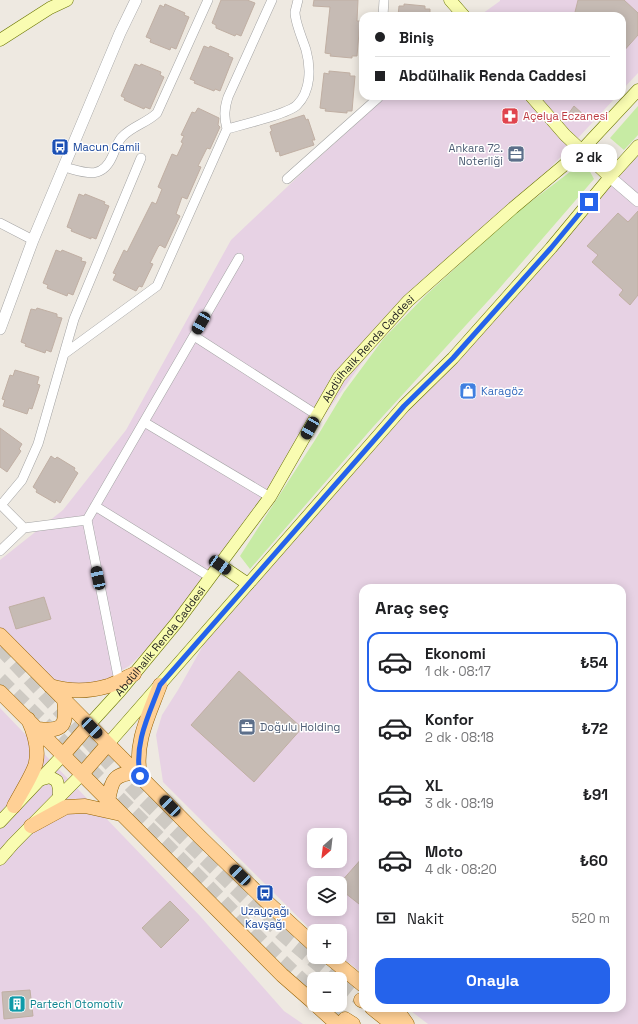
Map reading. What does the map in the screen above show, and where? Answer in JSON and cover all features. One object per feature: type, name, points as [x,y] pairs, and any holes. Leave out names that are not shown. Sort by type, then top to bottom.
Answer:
[{"type":"main road","points":[[0,40],[50,8],[67,0]]},
{"type":"main road","points":[[450,0],[460,12]]},
{"type":"main road","name":"Abdülhalik Renda Caddesi","points":[[89,725],[178,622],[270,497],[340,377],[408,301],[513,208],[581,151],[638,90]]},
{"type":"main road","points":[[535,100],[565,136],[610,177]]},
{"type":"main road","points":[[0,859],[82,774],[404,406],[453,358],[551,248],[638,146]]},
{"type":"main road","points":[[220,565],[248,584]]},
{"type":"main road","points":[[0,635],[269,904],[307,939]]},
{"type":"main road","points":[[50,686],[63,690],[93,690],[134,674]]},
{"type":"main road","points":[[138,774],[138,756],[141,736],[160,685]]},
{"type":"main road","points":[[0,692],[282,975],[307,997]]},
{"type":"main road","points":[[33,724],[51,731],[58,729],[64,723],[66,714],[64,700]]},
{"type":"main road","points":[[14,806],[36,763],[37,753],[33,724]]},
{"type":"main road","points":[[0,822],[89,725]]},
{"type":"main road","points":[[108,800],[111,783],[115,779],[123,774],[138,774]]},
{"type":"main road","points":[[39,780],[50,777],[57,781],[59,784],[59,798]]},
{"type":"main road","points":[[31,826],[66,807],[85,806],[122,815]]},
{"type":"main road","points":[[337,964],[359,982]]},
{"type":"main road","points":[[328,1012],[345,1022]]},
{"type":"main road","points":[[377,1012],[392,1024]]},
{"type":"main road","points":[[396,1012],[407,1024]]},
{"type":"street","points":[[0,329],[33,240],[120,33],[136,0]]},
{"type":"street","points":[[64,167],[91,174],[101,170],[109,163],[120,138],[131,129],[150,120],[157,112],[208,0]]},
{"type":"street","points":[[64,354],[157,286],[227,128],[224,119],[228,97],[272,0]]},
{"type":"street","points":[[227,128],[251,123],[296,107],[306,92],[310,76],[309,63],[295,13],[298,0]]},
{"type":"street","points":[[383,12],[384,0]]},
{"type":"street","points":[[287,179],[375,100]]},
{"type":"street","points":[[24,528],[0,505],[22,480],[38,444],[74,319],[141,158]]},
{"type":"street","points":[[610,177],[638,201]]},
{"type":"street","points":[[0,223],[33,240]]},
{"type":"street","points":[[119,681],[87,520],[239,258]]},
{"type":"street","points":[[194,336],[317,415]]},
{"type":"street","points":[[144,422],[270,497]]},
{"type":"street","points":[[96,506],[210,577]]},
{"type":"street","points":[[0,551],[24,528],[87,520]]},
{"type":"shaded area","points":[[638,0],[638,73],[626,86],[626,12],[485,12],[500,1]]},
{"type":"shaded area","points":[[383,100],[613,100],[513,208],[398,312],[182,616],[129,666],[107,679],[92,683],[77,684],[41,677],[0,648],[0,560],[63,510],[126,430],[231,240]]},
{"type":"shaded area","points":[[638,146],[638,1024],[428,1024],[412,1012],[626,1012],[626,584],[359,584],[359,971],[347,961],[347,924],[307,924],[307,926],[163,782],[156,735],[162,715],[178,690],[218,619]]},
{"type":"shaded area","points":[[0,708],[200,916],[284,1011],[303,1024],[0,1024]]},
{"type":"green space","points":[[638,106],[638,135],[624,150],[610,138]]},
{"type":"green space","points":[[579,165],[587,166],[594,179],[498,290],[373,427],[250,569],[240,556],[315,440],[344,392],[384,338],[426,295],[516,213]]},
{"type":"building","points":[[221,0],[247,0],[255,3],[241,36],[236,34],[235,36],[216,28],[216,25],[212,23]]},
{"type":"building","points":[[314,0],[358,0],[357,21],[359,21],[359,33],[357,56],[352,56],[352,58],[330,56],[331,54],[325,53],[330,7],[313,6]]},
{"type":"building","points":[[578,0],[624,0],[638,13],[638,35],[626,48],[626,12],[575,12]]},
{"type":"building","points":[[165,4],[185,13],[184,15],[189,17],[176,49],[171,47],[170,50],[150,42],[151,39],[146,37],[160,5],[164,7]]},
{"type":"building","points":[[404,4],[425,6],[425,9],[430,9],[430,12],[398,12],[399,6],[404,6]]},
{"type":"building","points":[[204,46],[209,48],[210,46],[229,54],[228,56],[233,58],[220,91],[215,89],[214,91],[194,83],[195,81],[190,79]]},
{"type":"building","points":[[135,64],[140,66],[141,64],[161,72],[160,75],[164,77],[150,109],[145,107],[144,109],[124,100],[125,98],[121,96]]},
{"type":"building","points":[[329,71],[350,73],[350,76],[355,76],[352,111],[347,111],[347,113],[325,111],[326,109],[320,108],[324,73],[329,74]]},
{"type":"building","points":[[574,106],[584,115],[578,121],[569,113]]},
{"type":"building","points":[[198,108],[219,118],[218,125],[220,127],[210,149],[207,148],[198,166],[201,167],[187,199],[182,197],[176,214],[180,216],[165,248],[160,245],[158,247],[150,263],[153,264],[142,287],[139,286],[136,291],[113,280],[116,274],[113,273],[124,250],[127,252],[152,202],[156,204],[162,189],[158,187],[172,154],[177,156],[183,143],[181,142],[184,136],[181,135],[192,112],[195,113]]},
{"type":"building","points":[[304,115],[306,120],[308,119],[315,140],[312,140],[314,145],[280,156],[279,151],[276,152],[270,132],[272,131],[270,126]]},
{"type":"building","points":[[79,194],[84,196],[85,194],[105,202],[104,204],[109,206],[96,239],[91,237],[91,239],[71,231],[72,229],[67,227]]},
{"type":"building","points":[[638,211],[638,295],[630,305],[619,295],[623,290],[592,262],[598,255],[587,246],[618,213],[628,222]]},
{"type":"building","points":[[56,250],[61,252],[62,250],[82,258],[81,261],[86,262],[73,295],[68,293],[67,296],[47,288],[48,285],[43,283]]},
{"type":"building","points":[[37,308],[57,314],[57,317],[62,318],[51,352],[46,350],[45,353],[25,346],[26,344],[21,342],[31,309],[36,310]]},
{"type":"building","points":[[15,370],[39,377],[37,384],[40,385],[32,409],[29,408],[27,414],[3,406],[5,400],[2,399],[10,375],[13,376]]},
{"type":"building","points":[[0,428],[22,444],[19,449],[21,451],[7,472],[0,467]]},
{"type":"building","points":[[51,456],[55,459],[57,457],[75,468],[74,470],[78,473],[60,503],[56,500],[55,503],[36,492],[37,490],[33,487]]},
{"type":"building","points":[[44,597],[51,619],[16,629],[9,607]]},
{"type":"building","name":"Doğulu Holding","points":[[239,671],[302,728],[254,782],[191,725]]},
{"type":"building","points":[[359,862],[359,904],[347,895],[346,876]]},
{"type":"building","points":[[170,901],[189,920],[161,948],[142,928]]},
{"type":"building","name":"Partech Otomotiv","points":[[30,990],[33,1016],[4,1019],[2,992]]},
{"type":"tunnel","points":[[0,648],[143,799],[282,934],[327,972]]},
{"type":"tunnel","points":[[0,679],[307,984]]},
{"type":"tunnel","points":[[347,989],[359,998]]},
{"type":"tunnel","points":[[338,1012],[345,1019]]},
{"type":"place","name":"Açelya Eczanesi","points":[[510,116]]},
{"type":"place","name":"Macun Camii","points":[[60,147]]},
{"type":"place","name":"Ankara 72. Noterliği","points":[[516,154]]},
{"type":"place","name":"Karagöz","points":[[468,391]]},
{"type":"place","name":"Doğulu Holding","points":[[247,727]]},
{"type":"place","name":"Uzayçağı Kavşağı","points":[[265,893]]},
{"type":"place","name":"Partech Otomotiv","points":[[17,1004]]},
{"type":"route","points":[[140,776],[138,766],[138,749],[141,736],[160,685],[404,406],[453,358],[551,248],[589,202]]}]
